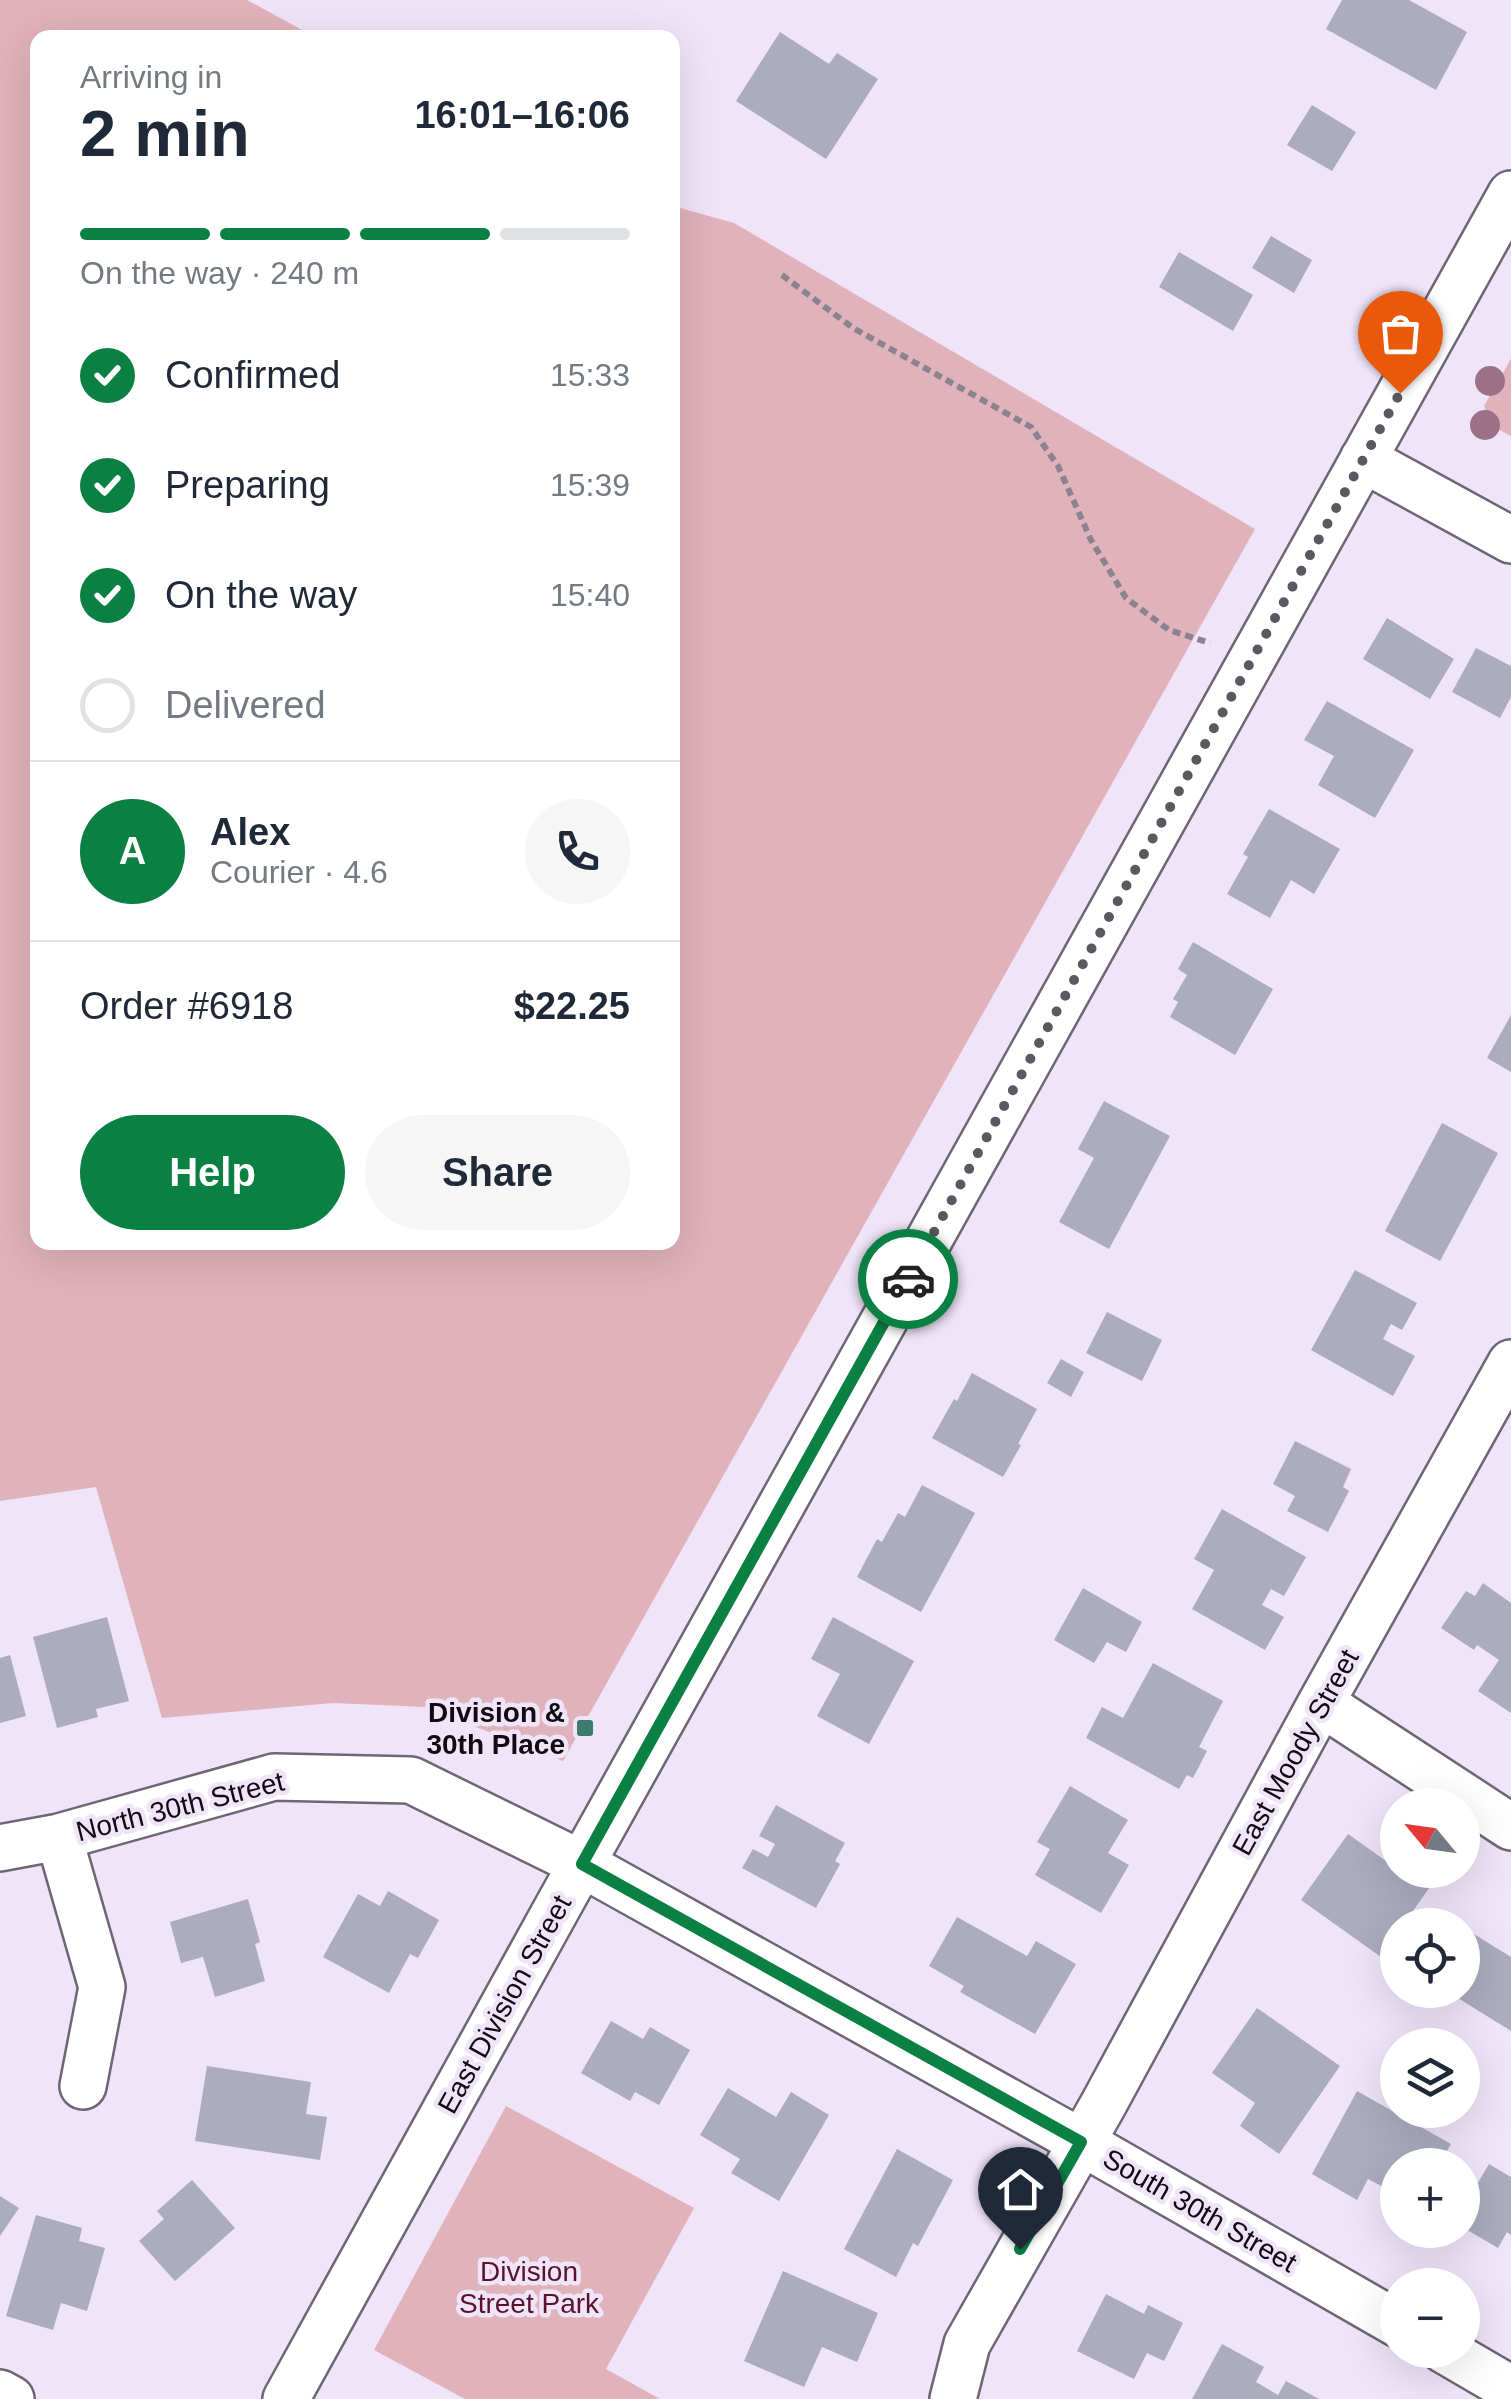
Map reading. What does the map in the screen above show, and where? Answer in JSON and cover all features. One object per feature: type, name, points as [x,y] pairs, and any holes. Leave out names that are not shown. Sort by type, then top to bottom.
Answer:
[{"type":"street","name":"East Division Street","points":[[286,2399],[1511,194]]},
{"type":"street","points":[[1363,459],[1511,540]]},
{"type":"street","name":"East Moody Street","points":[[953,2399],[968,2344],[1511,1364]]},
{"type":"street","points":[[1321,1703],[1511,1827]]},
{"type":"street","name":"North 30th Street","points":[[0,1848],[59,1837],[274,1777],[411,1780],[582,1864]]},
{"type":"street","points":[[59,1837],[102,1986],[83,2086]]},
{"type":"street","name":"South 30th Street","points":[[582,1864],[1380,2314]]},
{"type":"street","points":[[1475,2368],[1511,2389]]},
{"type":"street","points":[[0,2393],[11,2399]]},
{"type":"path","points":[[782,275],[853,328],[1031,427],[1058,466],[1092,540],[1126,598],[1168,630],[1210,644]]},
{"type":"green space","points":[[0,0],[247,0],[302,30],[30,30],[30,1250],[680,1250],[680,208],[734,223],[1255,529],[563,1761],[425,1707],[333,1703],[162,1718],[96,1487],[0,1501]]},
{"type":"green space","points":[[1511,359],[1511,436],[1494,427],[1484,406]]},
{"type":"green space","name":"Division Street Park","points":[[506,2106],[694,2208],[606,2369],[660,2399],[465,2399],[374,2350]]},
{"type":"building","points":[[1342,0],[1409,0],[1467,32],[1436,90],[1326,29]]},
{"type":"building","points":[[780,32],[829,64],[837,53],[878,79],[826,159],[736,101]]},
{"type":"building","points":[[1312,105],[1356,132],[1332,171],[1287,145]]},
{"type":"building","points":[[1271,236],[1312,260],[1294,293],[1252,268]]},
{"type":"building","points":[[1179,252],[1253,295],[1233,331],[1159,287]]},
{"type":"building","points":[[1387,618],[1454,659],[1430,699],[1363,659]]},
{"type":"building","points":[[1476,648],[1511,666],[1511,697],[1500,718],[1452,692]]},
{"type":"building","points":[[1327,701],[1414,750],[1375,818],[1318,785],[1334,756],[1304,740]]},
{"type":"building","points":[[1269,809],[1340,849],[1314,894],[1291,880],[1270,918],[1227,894],[1248,857],[1243,854]]},
{"type":"building","points":[[1193,942],[1273,989],[1235,1055],[1170,1017],[1178,1002],[1173,999],[1187,975],[1178,969]]},
{"type":"building","points":[[1511,1015],[1511,1072],[1487,1058]]},
{"type":"building","points":[[1104,1101],[1170,1136],[1109,1249],[1059,1222],[1094,1158],[1078,1149]]},
{"type":"building","points":[[1442,1123],[1498,1153],[1440,1261],[1385,1231]]},
{"type":"building","points":[[1355,1270],[1417,1303],[1402,1330],[1391,1324],[1383,1339],[1415,1356],[1393,1396],[1311,1350]]},
{"type":"building","points":[[1107,1312],[1162,1340],[1142,1381],[1086,1353]]},
{"type":"building","points":[[1061,1359],[1084,1372],[1071,1397],[1047,1383]]},
{"type":"building","points":[[972,1373],[1037,1409],[1003,1477],[932,1438]]},
{"type":"building","points":[[1295,1441],[1351,1469],[1343,1487],[1349,1491],[1328,1532],[1287,1511],[1295,1496],[1273,1484]]},
{"type":"building","points":[[922,1485],[975,1513],[921,1612],[857,1577],[877,1539],[882,1542],[898,1513],[905,1517]]},
{"type":"building","points":[[1222,1509],[1306,1557],[1284,1596],[1271,1589],[1262,1605],[1284,1617],[1265,1650],[1192,1609],[1214,1570],[1194,1559]]},
{"type":"building","points":[[1483,1583],[1511,1603],[1511,1713],[1478,1691],[1499,1660],[1477,1645],[1474,1650],[1441,1628],[1466,1591],[1475,1596]]},
{"type":"building","points":[[1083,1588],[1142,1622],[1126,1652],[1107,1642],[1094,1663],[1054,1640]]},
{"type":"building","points":[[107,1617],[129,1701],[96,1709],[98,1717],[57,1728],[33,1637]]},
{"type":"building","points":[[833,1617],[914,1661],[869,1744],[817,1716],[840,1674],[811,1659]]},
{"type":"building","points":[[10,1655],[26,1716],[0,1723],[0,1658]]},
{"type":"building","points":[[1153,1663],[1223,1701],[1199,1747],[1207,1751],[1193,1778],[1187,1775],[1179,1789],[1086,1738],[1102,1707],[1123,1718]]},
{"type":"building","points":[[1070,1786],[1128,1820],[1108,1853],[1129,1865],[1101,1913],[1035,1875],[1050,1849],[1037,1842]]},
{"type":"building","points":[[776,1805],[845,1843],[835,1861],[840,1864],[816,1908],[742,1868],[753,1849],[768,1857],[775,1844],[759,1836]]},
{"type":"building","points":[[1348,1834],[1380,1857],[1380,1888],[1429,1888],[1415,1908],[1380,1908],[1380,1956],[1301,1900]]},
{"type":"building","points":[[388,1891],[439,1920],[418,1958],[410,1954],[389,1993],[323,1957],[358,1894],[380,1906]]},
{"type":"building","points":[[248,1899],[260,1942],[255,1944],[265,1981],[215,1997],[203,1957],[181,1963],[170,1922]]},
{"type":"building","points":[[957,1917],[1027,1956],[1036,1941],[1076,1964],[1035,2034],[960,1992],[964,1986],[929,1966]]},
{"type":"building","points":[[1480,1938],[1511,1957],[1511,2031],[1474,2008],[1480,2008]]},
{"type":"building","points":[[1257,2008],[1340,2066],[1279,2154],[1240,2126],[1255,2103],[1212,2073]]},
{"type":"building","points":[[611,2021],[643,2039],[650,2027],[690,2050],[659,2105],[635,2092],[630,2101],[581,2073]]},
{"type":"building","points":[[207,2066],[311,2082],[306,2114],[327,2117],[320,2160],[195,2141]]},
{"type":"building","points":[[728,2088],[776,2117],[791,2092],[829,2115],[779,2201],[731,2173],[740,2159],[700,2135]]},
{"type":"building","points":[[1357,2091],[1380,2104],[1380,2128],[1423,2128],[1451,2144],[1449,2148],[1380,2148],[1380,2185],[1368,2179],[1357,2200],[1312,2174]]},
{"type":"building","points":[[897,2149],[953,2180],[918,2246],[913,2243],[896,2277],[844,2249]]},
{"type":"building","points":[[1489,2164],[1511,2177],[1511,2235],[1507,2232],[1498,2248],[1480,2238],[1480,2179]]},
{"type":"building","points":[[192,2180],[235,2228],[175,2281],[139,2241],[164,2219],[157,2211]]},
{"type":"building","points":[[0,2196],[19,2208],[0,2236]]},
{"type":"building","points":[[36,2215],[82,2228],[79,2241],[105,2248],[87,2311],[61,2303],[53,2330],[6,2316]]},
{"type":"building","points":[[783,2271],[878,2313],[857,2362],[822,2347],[804,2387],[744,2361]]},
{"type":"building","points":[[1106,2294],[1144,2314],[1148,2305],[1183,2323],[1164,2361],[1147,2353],[1134,2379],[1077,2351]]},
{"type":"building","points":[[1222,2344],[1264,2367],[1256,2382],[1278,2395],[1286,2381],[1319,2399],[1192,2399]]},
{"type":"way so far","points":[[908,1279],[1400,393]]},
{"type":"place","name":"Division & 30th Place","points":[[585,1728]]},
{"type":"route","points":[[908,1279],[582,1864],[1081,2142],[1020,2249]]}]
